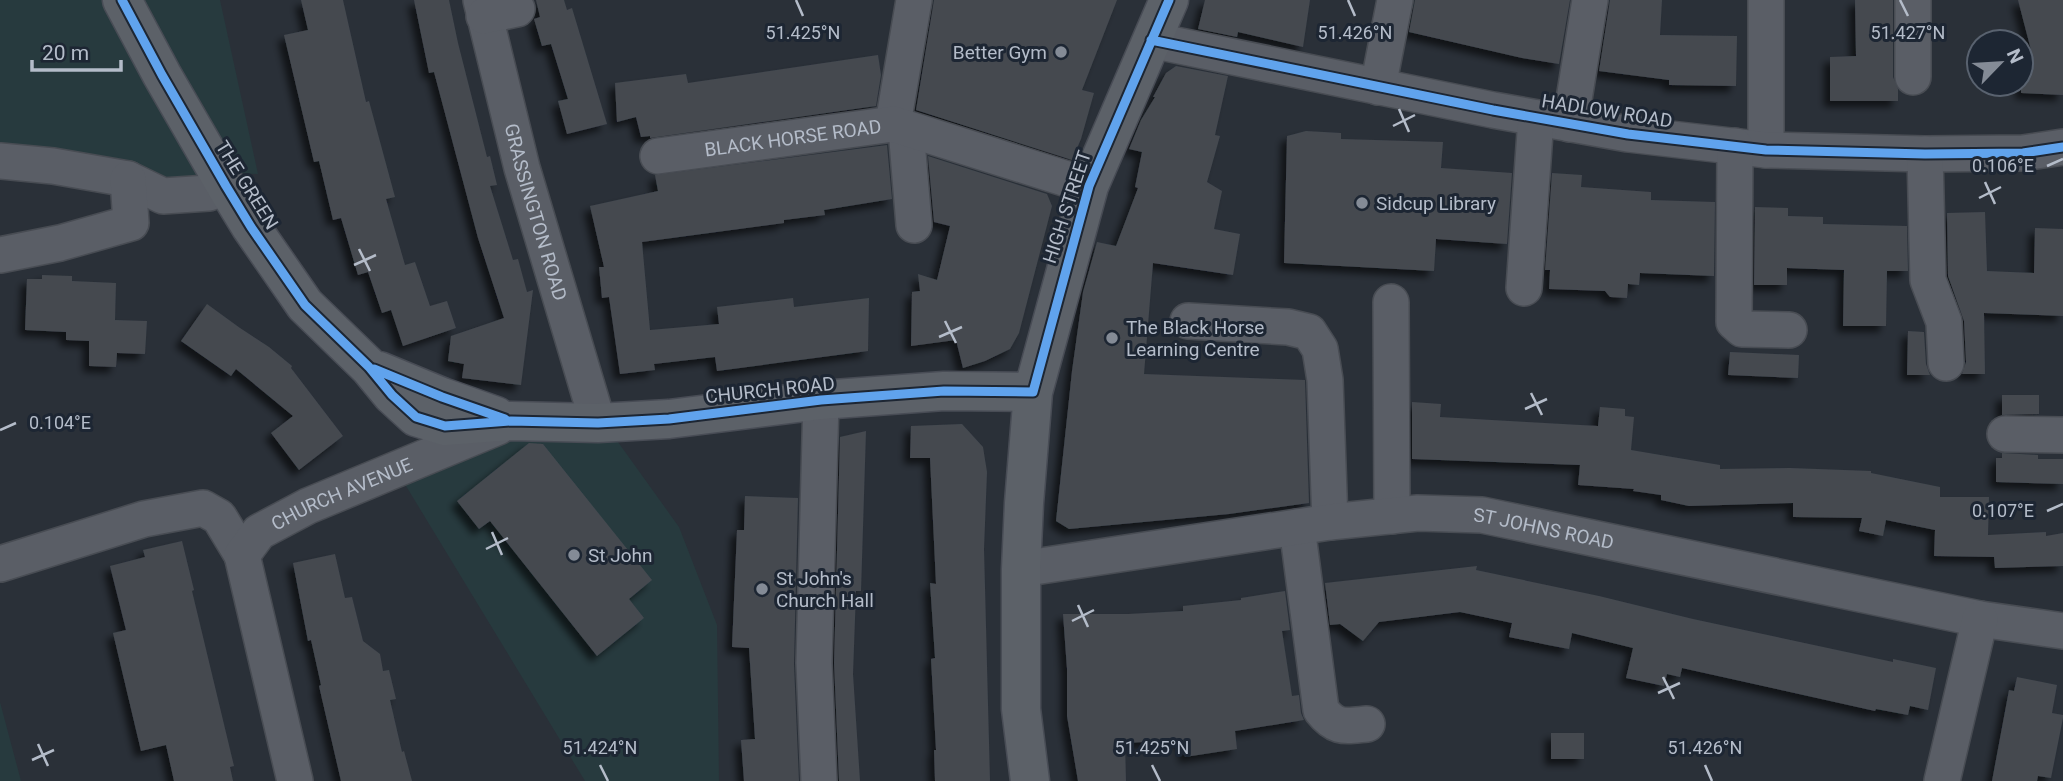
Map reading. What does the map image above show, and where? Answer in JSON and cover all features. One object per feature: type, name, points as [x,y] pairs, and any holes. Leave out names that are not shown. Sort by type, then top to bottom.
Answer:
[{"type":"main road","name":"THE GREEN","points":[[122,0],[226,186],[305,305],[369,367],[511,421]]},
{"type":"main road","name":"HIGH STREET","points":[[1030,781],[1021,709],[1021,569],[1032,392],[1088,186],[1169,0]]},
{"type":"main road","name":"CHURCH ROAD","points":[[511,421],[598,423],[669,419],[821,400],[944,391],[1032,392]]},
{"type":"street","points":[[914,0],[900,126],[914,225]]},
{"type":"street","points":[[1378,87],[1395,0]]},
{"type":"street","points":[[1570,124],[1590,0]]},
{"type":"street","points":[[1766,0],[1734,322],[1742,329],[1789,330]]},
{"type":"street","points":[[1913,0],[1913,77]]},
{"type":"street","name":"GRASSINGTON ROAD","points":[[494,8],[522,168],[598,423]]},
{"type":"street","name":"HADLOW ROAD","points":[[1151,40],[1378,87],[1628,134],[1751,148],[1925,154],[2023,153],[2063,147]]},
{"type":"street","points":[[1524,288],[1536,118]]},
{"type":"street","name":"BLACK HORSE ROAD","points":[[658,156],[900,126],[1088,186]]},
{"type":"street","points":[[1925,154],[1928,280],[1944,322],[1946,363]]},
{"type":"street","name":"THE GREEN","points":[[0,161],[53,166],[128,179],[163,196],[209,192],[226,186]]},
{"type":"street","points":[[0,255],[60,243],[131,223],[128,179]]},
{"type":"street","points":[[1391,302],[1392,516]]},
{"type":"street","points":[[1188,321],[1288,327],[1309,332],[1320,349],[1325,380],[1314,525],[1321,710],[1330,721],[1343,726],[1367,724]]},
{"type":"street","points":[[819,781],[814,663],[821,400]]},
{"type":"street","name":"CHURCH AVENUE","points":[[242,555],[259,533],[308,506],[511,421]]},
{"type":"street","points":[[2005,434],[2063,435]]},
{"type":"street","points":[[0,564],[144,519],[203,508],[219,517],[242,555],[295,781]]},
{"type":"street","name":"ST JOHNS ROAD","points":[[1021,569],[1314,525],[1418,513],[1482,515],[1980,619],[2063,631]]},
{"type":"street","points":[[1942,781],[1980,619]]},
{"type":"green space","points":[[0,0],[220,0],[258,174],[218,172],[226,186],[0,158]]},
{"type":"green space","points":[[556,429],[618,442],[679,527],[717,625],[719,781],[585,781],[403,481],[469,447]]},
{"type":"green space","points":[[0,702],[21,781],[0,781]]},
{"type":"building","points":[[301,0],[343,0],[366,102],[369,101],[395,197],[386,199],[405,265],[415,262],[430,306],[447,301],[456,328],[403,346],[391,310],[382,313],[368,272],[358,275],[341,218],[333,220],[319,161],[314,162],[284,35],[308,30]]},
{"type":"building","points":[[414,0],[449,0],[487,157],[490,156],[497,185],[490,186],[513,260],[518,259],[527,292],[533,290],[521,385],[462,378],[464,364],[448,361],[451,336],[504,318],[478,238],[434,72],[429,73]]},
{"type":"building","points":[[536,0],[564,0],[567,10],[572,8],[607,124],[567,134],[558,101],[568,99],[551,44],[542,46],[534,19],[540,17]]},
{"type":"building","points":[[934,0],[1117,0],[1082,90],[1094,93],[1072,160],[916,110]]},
{"type":"building","points":[[1205,0],[1310,0],[1303,47],[1238,32],[1237,37],[1198,29]]},
{"type":"building","points":[[1415,0],[1570,0],[1559,64],[1409,32]]},
{"type":"building","points":[[1610,0],[1662,0],[1660,35],[1737,36],[1736,86],[1669,85],[1669,80],[1599,71]]},
{"type":"building","points":[[1855,0],[1893,0],[1893,77],[1898,89],[1898,101],[1830,101],[1830,57],[1856,56]]},
{"type":"building","points":[[2018,0],[2063,0],[2063,95],[2035,94],[2035,28],[2025,28]]},
{"type":"building","points":[[878,55],[881,75],[876,106],[650,138],[641,137],[636,117],[617,122],[615,83],[686,74],[688,83]]},
{"type":"building","points":[[1176,66],[1228,76],[1215,135],[1220,136],[1207,182],[1222,191],[1214,229],[1240,234],[1233,275],[1153,263],[1144,374],[1305,380],[1309,503],[1229,514],[1069,529],[1056,521],[1083,292],[1097,242],[1116,246],[1138,188],[1135,187],[1142,152],[1129,149],[1166,73]]},
{"type":"building","name":"Sidcup Library","points":[[1306,131],[1341,133],[1341,139],[1443,142],[1441,168],[1512,173],[1507,244],[1436,239],[1434,271],[1284,263],[1287,136]]},
{"type":"building","points":[[887,145],[892,199],[824,210],[825,215],[784,220],[784,223],[642,242],[650,330],[719,324],[717,307],[793,298],[794,307],[869,298],[868,351],[717,371],[715,357],[654,364],[655,370],[620,374],[609,297],[602,298],[599,267],[604,267],[590,206],[658,191],[655,175]]},
{"type":"building","points":[[928,156],[1047,194],[1052,206],[1019,333],[1010,349],[963,368],[956,340],[911,346],[912,292],[920,291],[918,274],[937,280],[950,226],[934,222]]},
{"type":"building","points":[[1552,173],[1582,175],[1581,187],[1651,192],[1651,200],[1715,202],[1714,276],[1640,273],[1639,285],[1628,284],[1627,298],[1610,297],[1605,291],[1549,289],[1550,270],[1545,270]]},
{"type":"building","points":[[1755,207],[1788,208],[1788,216],[1823,217],[1823,224],[1907,226],[1908,271],[1887,271],[1886,326],[1843,326],[1844,270],[1787,268],[1787,285],[1754,285]]},
{"type":"building","points":[[1985,212],[1987,271],[2034,273],[2035,228],[2063,229],[2063,316],[1984,313],[1985,374],[1962,374],[1966,362],[1964,321],[1948,276],[1947,213]]},
{"type":"building","points":[[42,275],[72,276],[72,281],[116,283],[115,320],[147,321],[145,354],[117,353],[116,367],[89,366],[89,341],[66,340],[66,332],[25,330],[27,279],[42,279]]},
{"type":"building","points":[[207,304],[292,366],[343,436],[299,470],[271,433],[293,416],[236,369],[231,376],[181,341]]},
{"type":"building","points":[[1908,331],[1924,332],[1926,364],[1930,375],[1907,375]]},
{"type":"building","points":[[1730,352],[1799,355],[1798,378],[1728,375]]},
{"type":"building","points":[[2002,395],[2039,395],[2039,414],[2002,415]]},
{"type":"building","points":[[1412,402],[1441,404],[1440,417],[1598,426],[1600,407],[1625,409],[1625,416],[1634,417],[1631,450],[1720,465],[1720,469],[1871,471],[1940,487],[1940,497],[1989,497],[1988,535],[2046,532],[2046,536],[2063,533],[2063,566],[1995,568],[1994,557],[1934,556],[1935,530],[1886,520],[1883,536],[1859,531],[1862,518],[1793,517],[1793,503],[1689,506],[1661,500],[1661,495],[1633,491],[1634,489],[1578,485],[1580,465],[1412,459]]},
{"type":"building","points":[[962,424],[983,447],[987,472],[984,549],[990,781],[935,781],[931,659],[935,658],[930,583],[936,584],[930,458],[910,458],[911,426]]},
{"type":"building","points":[[866,431],[861,591],[856,591],[853,674],[860,781],[839,781],[834,663],[840,437]]},
{"type":"building","name":"St John","points":[[529,443],[543,444],[652,580],[629,599],[644,618],[597,656],[490,521],[479,529],[457,501]]},
{"type":"building","points":[[2002,453],[2038,455],[2038,459],[2063,459],[2063,484],[1996,482],[1996,458],[2002,458]]},
{"type":"building","points":[[745,496],[798,498],[794,664],[799,781],[744,781],[741,740],[755,739],[749,648],[732,647],[737,530],[744,530]]},
{"type":"building","points":[[182,541],[234,766],[230,767],[233,781],[174,781],[166,745],[141,751],[113,633],[126,630],[110,566],[145,557],[143,550]]},
{"type":"building","points":[[335,554],[345,598],[352,597],[363,641],[380,654],[383,671],[389,670],[396,699],[390,700],[412,781],[341,781],[311,640],[308,641],[293,563]]},
{"type":"building","points":[[1477,566],[1476,570],[1693,619],[1893,662],[1893,659],[1936,668],[1928,710],[1910,706],[1908,715],[1876,709],[1875,711],[1682,668],[1680,677],[1667,674],[1664,686],[1626,678],[1633,648],[1572,633],[1569,649],[1509,637],[1512,623],[1460,612],[1379,622],[1363,641],[1340,624],[1330,625],[1325,583]]},
{"type":"building","points":[[1285,591],[1290,630],[1282,631],[1292,696],[1299,695],[1304,720],[1235,731],[1237,749],[1185,757],[1183,740],[1125,743],[1126,781],[1078,781],[1067,716],[1063,614],[1183,611],[1183,606],[1241,600]]},
{"type":"building","points":[[2017,677],[2057,685],[2052,713],[2063,715],[2063,718],[2051,778],[2038,776],[2037,781],[1992,781],[2009,690],[2014,691]]},
{"type":"building","points":[[1551,733],[1584,733],[1584,759],[1551,759]]},
{"type":"cycle path","points":[[122,0],[226,186],[305,305],[416,417],[445,426],[511,421],[598,423],[669,419],[821,400],[944,391],[1033,392],[1089,186],[1169,0]]},
{"type":"cycle path","points":[[1151,40],[1493,110],[1628,134],[1766,150],[1925,154],[2023,153],[2063,147]]},
{"type":"cycle path","points":[[374,369],[505,419]]},
{"type":"place","name":"Better Gym","points":[[1061,52]]},
{"type":"place","name":"Sidcup Library","points":[[1362,203]]},
{"type":"place","name":"The Black Horse Learning Centre","points":[[1112,338]]},
{"type":"place","name":"St John","points":[[574,555]]},
{"type":"place","name":"St John's Church Hall","points":[[762,589]]}]
